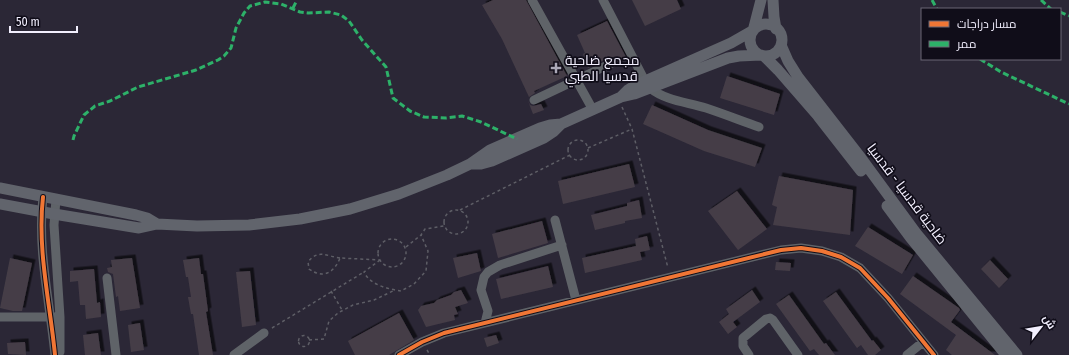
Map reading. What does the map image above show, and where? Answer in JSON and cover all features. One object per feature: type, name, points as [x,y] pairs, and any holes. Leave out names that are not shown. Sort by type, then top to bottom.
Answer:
[{"type":"main road","points":[[761,0],[750,43],[756,52],[762,55]]},
{"type":"main road","points":[[648,84],[728,58],[774,53],[781,45],[781,39],[776,29],[773,0]]},
{"type":"main road","points":[[0,204],[133,228],[145,228],[157,224],[197,226],[249,225],[325,215],[362,206],[423,185],[470,164],[490,150],[540,128],[561,124],[619,97],[634,94],[648,84],[732,43],[758,26],[764,24],[771,25],[776,29]]},
{"type":"main road","name":"ضاحية قدسيا - قدسيا","points":[[781,45],[788,61],[798,77],[861,158],[916,233],[1017,355]]},
{"type":"main road","name":"ضاحية قدسيا - قدسيا","points":[[762,55],[778,70],[818,116],[910,237],[1006,355]]},
{"type":"main road","points":[[0,188],[142,216],[157,224]]},
{"type":"main road","points":[[20,208],[25,201],[23,192]]},
{"type":"main road","points":[[75,217],[72,210],[76,203]]},
{"type":"street","points":[[532,0],[593,110]]},
{"type":"street","points":[[603,0],[648,84],[656,93],[666,98],[705,108],[759,127]]},
{"type":"street","points":[[534,100],[612,63]]},
{"type":"street","points":[[43,197],[41,212],[42,237],[55,355]]},
{"type":"street","points":[[56,199],[54,214],[60,317],[60,355]]},
{"type":"street","points":[[555,220],[576,300]]},
{"type":"street","points":[[485,322],[488,311],[481,290],[481,283],[488,272],[500,265],[562,245]]},
{"type":"street","points":[[399,355],[422,342],[444,333],[485,322],[671,278],[781,250],[801,248],[822,251],[841,257],[860,268],[888,298],[934,355]]},
{"type":"street","points":[[107,278],[116,355]]},
{"type":"street","points":[[0,317],[60,317]]},
{"type":"street","points":[[749,355],[742,343],[743,338],[766,319],[770,318],[798,355]]},
{"type":"street","points":[[234,355],[264,333]]},
{"type":"street","points":[[907,355],[923,342]]},
{"type":"path","points":[[619,97],[632,129],[671,278]]},
{"type":"path","points":[[588,148],[632,129]]},
{"type":"path","points":[[575,141],[581,141],[587,145],[588,154],[584,159],[577,160],[571,158],[570,155],[568,152],[570,145],[575,141]]},
{"type":"path","points":[[460,210],[467,215],[467,227],[465,231],[453,234],[444,226],[444,218],[449,211],[460,210],[570,155]]},
{"type":"path","points":[[405,248],[425,229],[444,226]]},
{"type":"path","points":[[364,272],[365,276],[376,284],[395,290],[401,291],[414,284],[426,272],[428,251],[421,234]]},
{"type":"path","points":[[340,258],[336,267],[325,274],[316,274],[309,269],[308,262],[312,256],[319,254],[326,254],[331,257],[340,258],[380,260],[392,267],[400,264],[406,256],[405,248],[395,239],[386,240],[378,251],[380,260]]},
{"type":"path","points":[[264,333],[364,272],[380,260]]},
{"type":"path","points":[[309,340],[309,344],[306,346],[301,346],[299,343],[300,338],[303,336],[306,336],[309,340],[324,339],[329,321],[338,312],[353,305],[374,300],[395,290]]},
{"type":"path","points":[[331,291],[343,310]]},
{"type":"path","points":[[427,350],[430,355]]},
{"type":"building","points":[[493,0],[526,0],[567,76],[534,91],[535,93],[529,97],[502,39],[482,5]]},
{"type":"building","points":[[632,0],[677,0],[681,9],[645,26]]},
{"type":"building","points":[[607,21],[627,59],[618,62],[615,58],[610,57],[588,68],[583,54],[585,53],[577,35]]},
{"type":"building","points":[[727,76],[780,94],[774,115],[720,98]]},
{"type":"building","points":[[528,101],[530,105],[533,106],[541,104],[544,110],[533,114]]},
{"type":"building","points":[[652,105],[708,130],[762,148],[755,167],[704,151],[643,124]]},
{"type":"building","points":[[629,164],[635,187],[563,204],[558,181]]},
{"type":"building","points":[[779,176],[853,190],[850,235],[773,225],[777,207],[772,205]]},
{"type":"building","points":[[737,191],[767,229],[738,250],[708,211]]},
{"type":"building","points":[[639,200],[642,218],[625,221],[625,223],[595,230],[591,215],[627,206],[627,203]]},
{"type":"building","points":[[542,221],[548,243],[498,258],[492,234]]},
{"type":"building","points":[[868,227],[913,255],[902,274],[855,246]]},
{"type":"building","points":[[647,236],[650,250],[640,252],[642,260],[585,273],[582,258],[636,246],[635,239]]},
{"type":"building","points":[[477,253],[481,271],[458,278],[453,258]]},
{"type":"building","points":[[10,258],[32,263],[22,311],[13,311],[0,308]]},
{"type":"building","points":[[132,258],[140,308],[120,311],[118,296],[116,297],[113,274],[108,272],[107,268],[112,267],[111,260]]},
{"type":"building","points":[[199,258],[201,274],[203,274],[208,311],[206,312],[213,355],[199,355],[193,314],[191,314],[188,297],[191,297],[188,277],[186,277],[183,260]]},
{"type":"building","points":[[990,260],[1008,279],[999,288],[981,269]]},
{"type":"building","points":[[776,262],[791,263],[790,271],[775,270]]},
{"type":"building","points":[[548,266],[553,287],[501,299],[496,279]]},
{"type":"building","points":[[94,269],[97,303],[100,302],[101,317],[86,319],[85,305],[80,305],[78,281],[70,282],[70,271]]},
{"type":"building","points":[[250,271],[256,325],[242,327],[236,272]]},
{"type":"building","points":[[913,276],[959,308],[960,310],[951,322],[995,355],[952,355],[946,350],[956,335],[900,294]]},
{"type":"building","points":[[461,290],[468,303],[455,307],[458,314],[454,315],[455,320],[426,327],[418,310],[421,306],[434,303],[437,300]]},
{"type":"building","points":[[752,290],[760,302],[733,322],[737,327],[728,334],[719,322],[729,314],[726,309]]},
{"type":"building","points":[[836,292],[872,341],[873,340],[881,350],[875,355],[868,355],[861,345],[857,348],[823,301]]},
{"type":"building","points":[[789,295],[824,344],[826,343],[835,355],[819,355],[814,349],[810,351],[776,304]]},
{"type":"building","points":[[399,313],[414,340],[389,355],[355,355],[348,341]]},
{"type":"building","points":[[140,323],[144,350],[131,352],[128,325]]},
{"type":"building","points":[[98,333],[101,355],[85,355],[83,335]]},
{"type":"building","points":[[496,335],[499,343],[487,347],[484,338]]},
{"type":"building","points":[[25,342],[26,355],[8,354],[7,343]]},
{"type":"marked path","points":[[293,8],[297,0]]},
{"type":"marked path","points":[[932,0],[936,8]]},
{"type":"marked path","points":[[1041,0],[1050,8]]},
{"type":"marked path","points":[[73,140],[84,115],[95,106],[110,101],[138,87],[196,70],[224,56],[231,48],[236,28],[244,13],[250,6],[265,2],[281,4],[300,12],[329,12],[341,15],[349,21],[362,40],[386,67],[393,98],[410,111],[424,117],[446,118],[462,116],[481,122],[517,139]]},
{"type":"marked path","points":[[1061,12],[1069,16]]},
{"type":"marked path","points":[[982,60],[1001,72],[1069,104]]},
{"type":"cycle path","points":[[43,197],[43,256],[55,355]]},
{"type":"cycle path","points":[[399,355],[422,342],[444,333],[781,250],[801,248],[822,251],[841,257],[860,268],[888,298],[934,355]]},
{"type":"place","name":"مجمع ضاحية قدسيا الطبي","points":[[556,68]]}]
